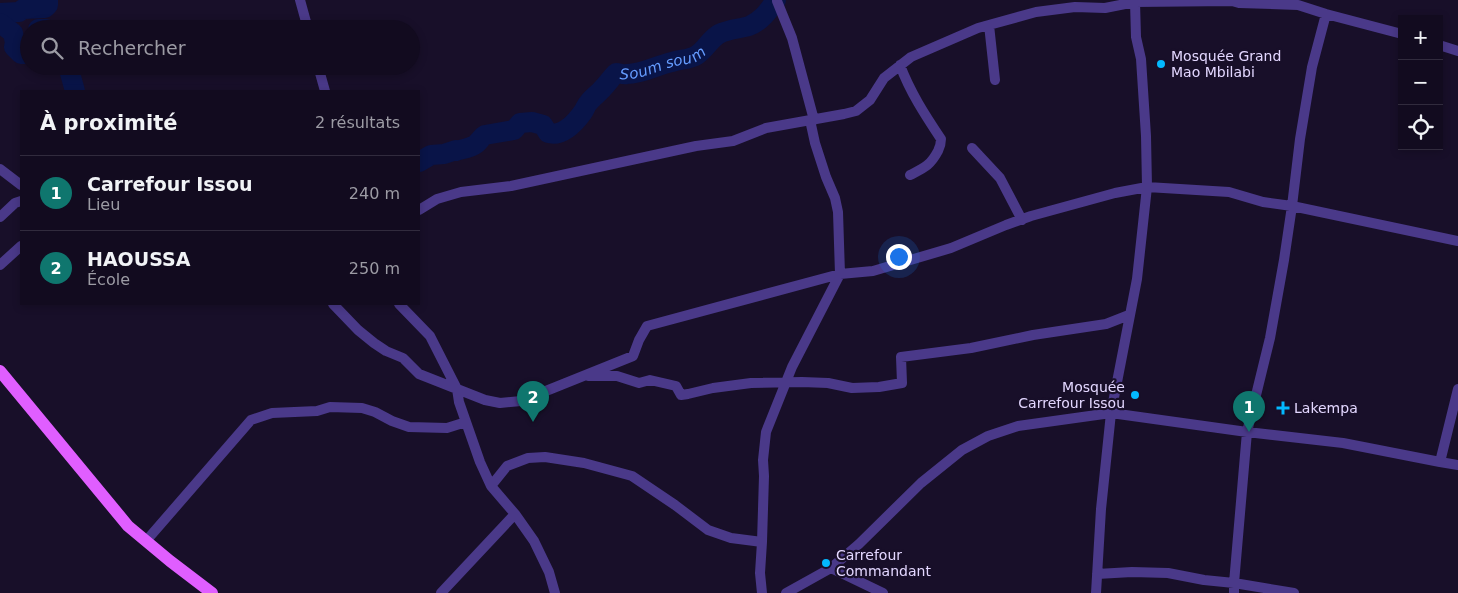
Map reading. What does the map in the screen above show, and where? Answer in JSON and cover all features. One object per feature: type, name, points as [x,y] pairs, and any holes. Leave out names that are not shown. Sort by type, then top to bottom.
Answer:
[{"type":"main road","points":[[0,372],[128,526],[212,593]]},
{"type":"street","points":[[300,0],[306,20]]},
{"type":"street","points":[[1096,593],[1101,509],[1111,413],[1137,280],[1147,187],[1141,59],[1136,38],[1134,1]]},
{"type":"street","points":[[420,209],[437,199],[461,192],[510,186],[696,146],[734,141],[766,128],[844,114],[856,110],[870,100],[884,78],[911,57],[978,28],[1036,12],[1075,7],[1104,8],[1134,1],[1298,2],[1326,14],[1398,33]]},
{"type":"street","points":[[762,593],[760,573],[764,484],[763,460],[766,432],[792,367],[840,274],[838,212],[835,198],[815,143],[812,120],[792,38],[777,2]]},
{"type":"street","points":[[1234,588],[1247,432],[1270,338],[1284,260],[1300,139],[1312,67],[1326,14]]},
{"type":"street","points":[[989,25],[996,80]]},
{"type":"street","points":[[1443,46],[1458,51]]},
{"type":"street","points":[[900,65],[918,105],[940,139],[941,144],[927,167],[910,175]]},
{"type":"street","points":[[321,75],[325,90]]},
{"type":"street","points":[[972,148],[1000,178],[1022,220]]},
{"type":"street","points":[[0,169],[20,185]]},
{"type":"street","points":[[334,305],[358,330],[374,343],[386,351],[404,358],[419,374],[485,400],[500,403],[521,401],[633,356],[647,326],[840,274],[873,271],[951,248],[1022,220],[1115,193],[1147,187],[1230,192],[1263,202],[1292,206],[1458,241]]},
{"type":"street","points":[[0,216],[15,203],[20,201]]},
{"type":"street","points":[[0,265],[20,247]]},
{"type":"street","points":[[400,305],[430,336],[457,389],[459,402],[480,462],[491,486],[515,514],[534,541],[549,572],[555,593]]},
{"type":"street","points":[[582,376],[617,376],[639,383],[650,380],[676,386],[681,395],[714,388],[751,384],[802,382],[828,383],[852,388],[879,387],[902,384],[901,357],[971,348],[1032,335],[1106,324],[1129,315]]},
{"type":"street","points":[[1440,462],[1458,389]]},
{"type":"street","points":[[146,540],[251,420],[272,413],[317,411],[338,407],[362,408],[409,427],[447,428],[466,422]]},
{"type":"street","points":[[786,593],[831,568],[859,544],[921,483],[962,450],[988,436],[1018,426],[1111,413],[1343,443],[1458,465]]},
{"type":"street","points":[[491,486],[507,466],[528,458],[545,457],[584,463],[632,476],[676,505],[708,530],[731,538],[762,542]]},
{"type":"street","points":[[441,593],[515,514]]},
{"type":"street","points":[[831,568],[883,593]]},
{"type":"street","points":[[1097,574],[1132,572],[1168,573],[1234,588],[1294,593]]},
{"type":"waterway","name":"Soum soum","points":[[0,13],[45,8],[48,5],[48,0]]},
{"type":"waterway","name":"Soum soum","points":[[420,161],[431,155],[444,154],[472,146],[485,135],[514,130],[520,123],[532,122],[543,125],[548,133],[553,134],[563,131],[576,120],[588,103],[616,73],[639,73],[666,63],[694,57],[719,34],[749,26],[758,21],[776,0]]},
{"type":"waterway","name":"Soum soum","points":[[0,23],[13,33],[14,47],[20,53]]},
{"type":"waterway","name":"Soum soum","points":[[71,75],[75,90]]},
{"type":"place","name":"Mosquée Grand Mao Mbilabi","points":[[1161,64]]},
{"type":"place","name":"Mosquée Carrefour Issou","points":[[1135,395]]},
{"type":"place","name":"Lakempa","points":[[1283,408]]},
{"type":"place","name":"HAOUSSA","points":[[533,422]]},
{"type":"place","name":"Carrefour Issou","points":[[1249,432]]},
{"type":"place","name":"Carrefour Commandant","points":[[826,563]]}]
